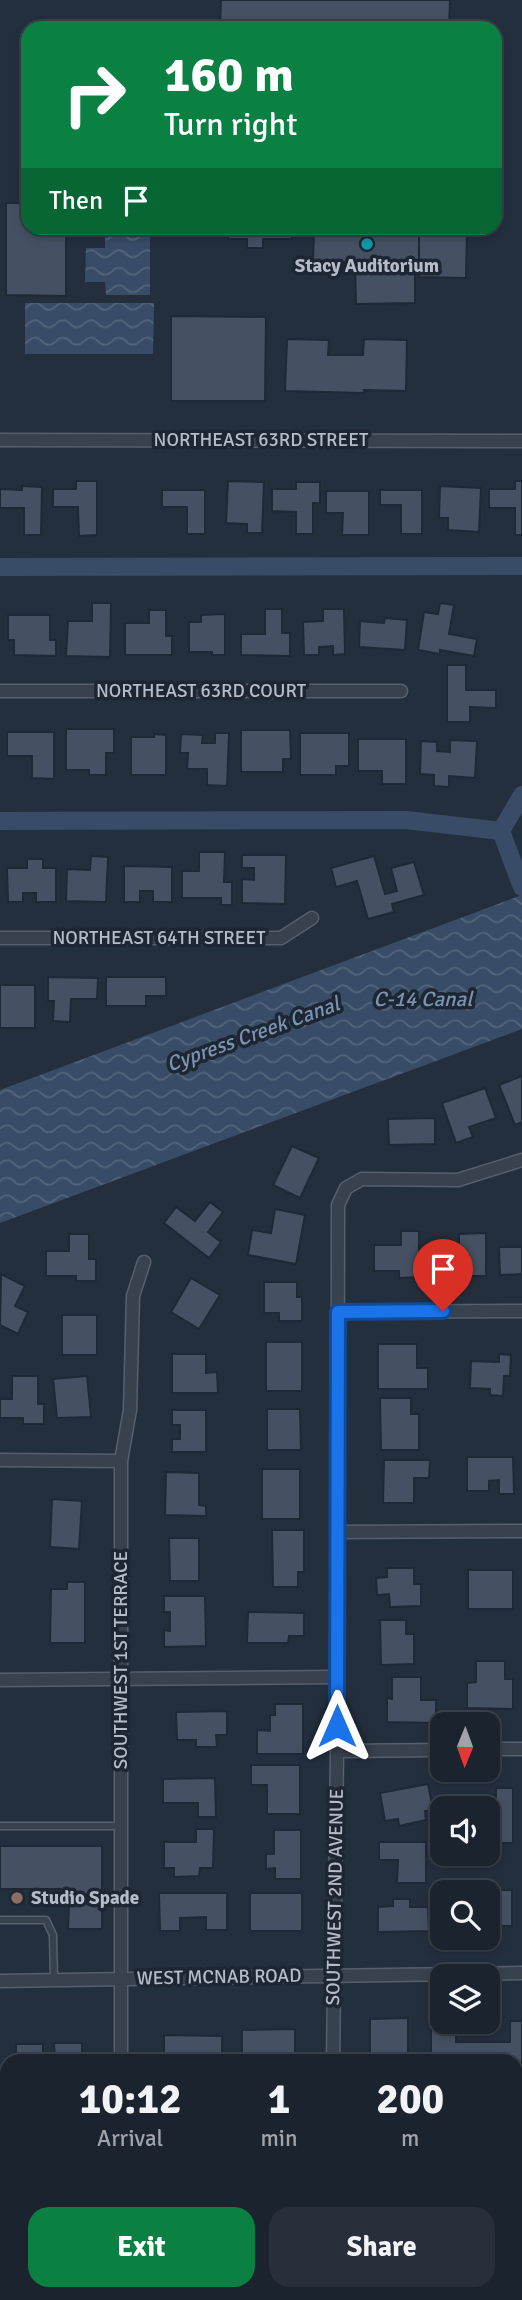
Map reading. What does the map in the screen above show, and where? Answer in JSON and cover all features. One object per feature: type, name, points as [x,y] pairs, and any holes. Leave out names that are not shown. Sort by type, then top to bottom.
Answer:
[{"type":"street","name":"NORTHEAST 63RD STREET","points":[[0,440],[522,441]]},
{"type":"street","name":"NORTHEAST 63RD COURT","points":[[0,691],[401,691]]},
{"type":"street","name":"NORTHEAST 64TH STREET","points":[[0,938],[281,938],[312,918]]},
{"type":"street","name":"SOUTHWEST 2ND AVENUE","points":[[333,2054],[338,1677],[338,1205],[346,1188],[362,1179],[458,1180],[522,1160]]},
{"type":"street","name":"SOUTHWEST 1ST TERRACE","points":[[121,2054],[121,1461],[130,1410],[133,1296],[144,1262]]},
{"type":"street","points":[[338,1312],[522,1311]]},
{"type":"street","points":[[0,1460],[121,1461]]},
{"type":"street","points":[[338,1532],[522,1531]]},
{"type":"street","points":[[0,1680],[338,1677]]},
{"type":"street","points":[[500,1749],[522,1749]]},
{"type":"street","points":[[337,1751],[430,1750]]},
{"type":"street","name":"WEST MCNAB ROAD","points":[[0,1981],[522,1973]]},
{"type":"lane","points":[[0,1826],[120,1825]]},
{"type":"lane","points":[[0,1920],[46,1920],[53,1935],[54,1980]]},
{"type":"water","points":[[105,235],[150,235],[150,295],[106,295],[105,282],[85,282],[86,248],[105,248]]},
{"type":"water","points":[[25,303],[154,303],[153,354],[25,354]]},
{"type":"water","name":"C-14 Canal","points":[[522,895],[522,1029],[0,1223],[0,1090]]},
{"type":"building","points":[[221,0],[450,0],[449,21],[220,21]]},
{"type":"building","points":[[6,203],[21,203],[21,235],[66,235],[66,296],[6,295]]},
{"type":"building","points":[[228,235],[292,235],[292,239],[263,239],[263,248],[247,248],[247,239],[228,239]]},
{"type":"building","name":"Stacy Auditorium","points":[[314,235],[419,235],[419,261],[313,263]]},
{"type":"building","points":[[419,235],[467,235],[466,278],[419,277]]},
{"type":"building","points":[[355,263],[415,264],[415,303],[356,304]]},
{"type":"building","points":[[171,316],[266,317],[265,401],[171,401]]},
{"type":"building","points":[[287,339],[329,340],[328,355],[363,355],[364,339],[407,340],[406,391],[285,391]]},
{"type":"building","points":[[76,481],[97,481],[97,535],[79,536],[78,507],[53,507],[53,489],[76,489]]},
{"type":"building","points":[[228,481],[264,482],[262,533],[247,533],[247,524],[226,523]]},
{"type":"building","points":[[515,481],[522,481],[522,535],[515,535],[515,508],[489,508],[489,489],[515,489]]},
{"type":"building","points":[[296,482],[320,482],[320,503],[313,503],[313,534],[296,534],[296,512],[272,511],[272,489],[296,489]]},
{"type":"building","points":[[22,486],[42,487],[41,535],[24,535],[24,508],[0,508],[0,489],[22,490]]},
{"type":"building","points":[[440,486],[481,488],[479,532],[448,530],[448,518],[439,518]]},
{"type":"building","points":[[162,490],[205,490],[205,534],[187,534],[187,507],[162,507]]},
{"type":"building","points":[[380,490],[422,490],[422,534],[401,534],[401,505],[380,505]]},
{"type":"building","points":[[326,491],[369,491],[369,535],[342,535],[343,513],[326,513]]},
{"type":"building","points":[[92,603],[111,603],[110,657],[66,656],[68,621],[92,621]]},
{"type":"building","points":[[440,603],[454,605],[449,634],[477,639],[474,656],[440,650],[440,654],[418,650],[424,612],[438,614]]},
{"type":"building","points":[[265,609],[282,609],[282,633],[290,633],[290,656],[241,655],[241,634],[265,634]]},
{"type":"building","points":[[323,609],[344,609],[345,654],[333,655],[333,646],[319,647],[319,655],[304,655],[303,622],[323,621]]},
{"type":"building","points":[[149,610],[166,610],[166,636],[172,636],[172,655],[125,655],[125,623],[149,623]]},
{"type":"building","points":[[225,614],[225,655],[189,652],[189,622],[201,622],[201,615]]},
{"type":"building","points":[[8,615],[50,615],[50,640],[56,640],[56,656],[14,655],[14,640],[8,640]]},
{"type":"building","points":[[385,618],[407,620],[405,650],[359,647],[360,621],[384,623]]},
{"type":"building","points":[[447,665],[466,665],[466,690],[496,690],[496,708],[470,707],[470,722],[447,722]]},
{"type":"building","points":[[66,729],[114,729],[114,753],[106,753],[106,775],[89,775],[89,770],[66,770]]},
{"type":"building","points":[[241,730],[290,730],[291,759],[283,759],[283,772],[241,772]]},
{"type":"building","points":[[7,732],[54,732],[54,779],[32,778],[32,756],[7,756]]},
{"type":"building","points":[[215,733],[229,733],[227,786],[207,785],[207,769],[187,769],[188,753],[180,753],[181,734],[203,735],[202,743],[215,743]]},
{"type":"building","points":[[300,733],[349,733],[349,766],[336,766],[336,775],[300,775]]},
{"type":"building","points":[[154,734],[166,735],[166,775],[131,775],[131,737],[154,737]]},
{"type":"building","points":[[358,739],[406,739],[406,784],[382,784],[382,771],[358,771]]},
{"type":"building","points":[[450,740],[477,741],[475,778],[449,776],[449,787],[434,786],[434,775],[420,774],[421,741],[437,742],[437,751],[450,752]]},
{"type":"building","points":[[199,852],[225,852],[224,882],[232,882],[232,905],[221,905],[221,898],[182,898],[182,871],[199,871]]},
{"type":"building","points":[[242,855],[286,855],[285,904],[242,903],[242,879],[254,880],[254,868],[242,868]]},
{"type":"building","points":[[91,856],[108,857],[106,902],[66,901],[67,869],[90,870]]},
{"type":"building","points":[[374,856],[385,894],[397,891],[391,868],[414,862],[424,895],[392,904],[394,912],[368,919],[357,881],[336,887],[331,868]]},
{"type":"building","points":[[27,859],[43,859],[43,868],[56,868],[56,902],[36,902],[36,893],[23,893],[23,902],[8,902],[7,868],[27,868]]},
{"type":"building","points":[[124,866],[172,867],[172,902],[153,902],[153,891],[140,891],[140,902],[124,902]]},
{"type":"building","points":[[48,977],[98,978],[97,999],[71,999],[70,1022],[53,1021],[54,1001],[48,1001]]},
{"type":"building","points":[[106,977],[166,977],[166,996],[146,996],[146,1006],[106,1006]]},
{"type":"building","points":[[0,985],[35,985],[35,1028],[0,1028]]},
{"type":"building","points":[[522,1076],[522,1122],[515,1125],[499,1085]]},
{"type":"building","points":[[485,1088],[496,1118],[469,1127],[473,1137],[456,1143],[442,1103]]},
{"type":"building","points":[[435,1118],[435,1144],[389,1145],[388,1119]]},
{"type":"building","points":[[292,1146],[319,1158],[300,1198],[273,1185]]},
{"type":"building","points":[[210,1202],[223,1212],[208,1232],[221,1242],[209,1258],[164,1223],[176,1207],[195,1221]]},
{"type":"building","points":[[275,1209],[305,1215],[296,1264],[248,1255],[252,1230],[271,1233]]},
{"type":"building","points":[[401,1231],[419,1231],[419,1277],[399,1278],[399,1271],[374,1271],[374,1245],[401,1245]]},
{"type":"building","points":[[486,1233],[486,1276],[440,1276],[439,1246],[459,1246],[459,1234]]},
{"type":"building","points":[[69,1234],[89,1234],[89,1259],[96,1259],[96,1281],[76,1281],[76,1276],[46,1276],[46,1251],[69,1251]]},
{"type":"building","points":[[499,1247],[522,1247],[522,1274],[500,1275]]},
{"type":"building","points":[[1,1274],[25,1286],[15,1306],[28,1312],[18,1334],[0,1325]]},
{"type":"building","points":[[191,1278],[220,1295],[199,1329],[171,1312]]},
{"type":"building","points":[[264,1282],[297,1282],[297,1297],[302,1297],[302,1321],[279,1321],[279,1313],[264,1313]]},
{"type":"building","points":[[62,1315],[97,1315],[97,1355],[62,1355]]},
{"type":"building","points":[[266,1342],[302,1342],[302,1391],[266,1391]]},
{"type":"building","points":[[378,1344],[417,1344],[417,1368],[428,1368],[428,1389],[378,1389]]},
{"type":"building","points":[[172,1354],[206,1354],[206,1373],[217,1372],[218,1393],[172,1393]]},
{"type":"building","points":[[499,1354],[511,1355],[510,1376],[504,1376],[503,1396],[490,1395],[490,1389],[470,1388],[471,1361],[499,1362]]},
{"type":"building","points":[[12,1376],[38,1376],[38,1404],[44,1404],[44,1424],[23,1424],[23,1418],[0,1418],[0,1399],[12,1399]]},
{"type":"building","points":[[87,1376],[91,1417],[57,1418],[53,1379]]},
{"type":"building","points":[[380,1398],[411,1398],[411,1414],[419,1414],[419,1450],[381,1450]]},
{"type":"building","points":[[267,1409],[300,1409],[301,1450],[267,1450]]},
{"type":"building","points":[[172,1410],[206,1410],[206,1452],[172,1452],[172,1439],[180,1439],[180,1425],[172,1425]]},
{"type":"building","points":[[467,1457],[513,1457],[514,1494],[499,1494],[499,1480],[489,1481],[489,1491],[467,1491]]},
{"type":"building","points":[[384,1460],[430,1460],[429,1478],[414,1478],[414,1503],[383,1503]]},
{"type":"building","points":[[262,1469],[300,1469],[300,1519],[262,1519]]},
{"type":"building","points":[[166,1472],[199,1473],[199,1505],[206,1506],[206,1516],[165,1515]]},
{"type":"building","points":[[52,1499],[82,1501],[79,1549],[50,1547]]},
{"type":"building","points":[[272,1530],[304,1530],[304,1572],[298,1572],[298,1587],[273,1587]]},
{"type":"building","points":[[169,1538],[199,1538],[199,1581],[170,1581]]},
{"type":"building","points":[[387,1568],[414,1568],[414,1584],[421,1584],[421,1606],[390,1607],[389,1594],[377,1595],[376,1578],[387,1577]]},
{"type":"building","points":[[468,1570],[513,1570],[513,1609],[468,1609]]},
{"type":"building","points":[[67,1582],[85,1582],[85,1643],[50,1643],[51,1589],[67,1589]]},
{"type":"building","points":[[164,1596],[205,1596],[206,1646],[164,1647],[164,1630],[170,1631],[170,1612],[164,1612]]},
{"type":"building","points":[[248,1612],[304,1613],[304,1636],[289,1636],[288,1643],[247,1643]]},
{"type":"building","points":[[380,1620],[406,1620],[406,1634],[414,1634],[414,1664],[381,1665]]},
{"type":"building","points":[[476,1661],[505,1661],[505,1679],[513,1679],[513,1709],[467,1708],[467,1683],[476,1682]]},
{"type":"building","points":[[392,1677],[421,1677],[421,1700],[436,1700],[436,1712],[430,1712],[430,1723],[387,1722],[387,1698],[392,1699]]},
{"type":"building","points":[[275,1704],[303,1704],[303,1754],[257,1754],[257,1730],[270,1731],[270,1715],[275,1715]]},
{"type":"building","points":[[227,1711],[227,1735],[216,1735],[217,1747],[196,1747],[196,1740],[177,1740],[176,1712]]},
{"type":"building","points":[[251,1765],[300,1765],[300,1814],[267,1814],[267,1785],[251,1785]]},
{"type":"building","points":[[215,1778],[216,1817],[198,1817],[198,1803],[163,1803],[163,1779]]},
{"type":"building","points":[[428,1784],[430,1810],[425,1811],[426,1820],[399,1826],[398,1819],[385,1821],[380,1793]]},
{"type":"building","points":[[496,1788],[513,1788],[513,1843],[501,1843],[500,1796],[496,1796]]},
{"type":"building","points":[[196,1829],[214,1829],[213,1868],[200,1868],[199,1876],[174,1877],[174,1868],[164,1868],[164,1842],[196,1842]]},
{"type":"building","points":[[274,1830],[301,1830],[301,1879],[275,1879],[275,1868],[266,1869],[266,1854],[274,1854]]},
{"type":"building","points":[[379,1842],[426,1842],[426,1883],[397,1883],[398,1860],[379,1860]]},
{"type":"building","points":[[0,1846],[102,1846],[102,1929],[68,1929],[69,1905],[61,1889],[0,1889]]},
{"type":"building","points":[[500,1890],[512,1890],[512,1926],[500,1926]]},
{"type":"building","points":[[159,1893],[227,1893],[227,1930],[206,1930],[206,1917],[180,1918],[180,1931],[160,1931]]},
{"type":"building","points":[[250,1893],[302,1893],[302,1931],[250,1931]]},
{"type":"building","points":[[393,1899],[410,1899],[410,1907],[428,1907],[429,1931],[378,1932],[378,1907],[393,1906]]},
{"type":"building","points":[[408,2018],[408,2054],[370,2054],[370,2019]]},
{"type":"building","points":[[510,2021],[522,2021],[522,2054],[431,2054],[431,2034],[456,2034],[456,2042],[510,2042]]},
{"type":"building","points":[[295,2029],[295,2054],[242,2054],[242,2030]]},
{"type":"building","points":[[164,2035],[222,2036],[222,2054],[164,2054]]},
{"type":"building","points":[[54,2043],[82,2043],[82,2054],[55,2054]]},
{"type":"building","points":[[16,2044],[43,2044],[43,2054],[16,2054]]},
{"type":"waterway","points":[[0,567],[522,566]]},
{"type":"waterway","points":[[522,795],[501,831],[522,887]]},
{"type":"waterway","points":[[0,821],[406,820],[501,831]]},
{"type":"place","name":"Stacy Auditorium","points":[[367,244]]},
{"type":"place","name":"Studio Spade","points":[[17,1898]]},
{"type":"route","points":[[337,1726],[338,1312],[443,1311]]},
{"type":"water label","name":"Cypress Creek Canal","points":[[253,1034]]}]
